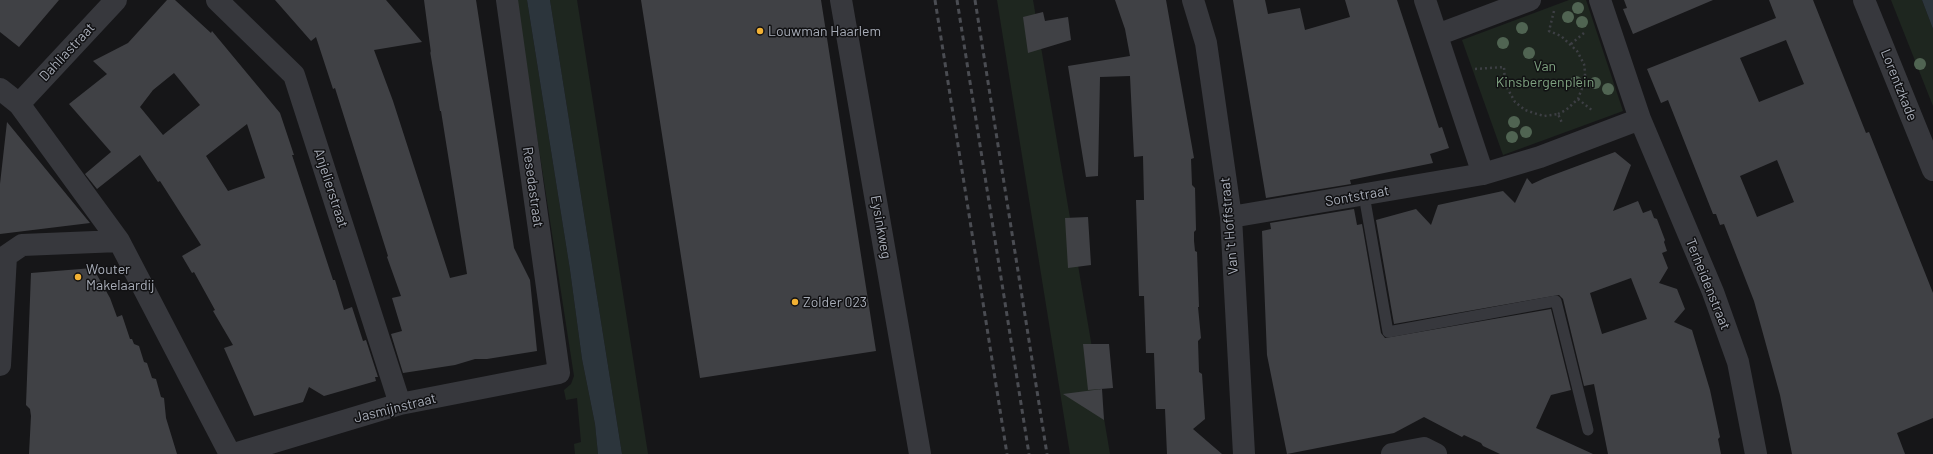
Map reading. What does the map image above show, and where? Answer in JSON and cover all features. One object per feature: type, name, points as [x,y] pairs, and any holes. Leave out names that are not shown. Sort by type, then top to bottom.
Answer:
[{"type":"street","name":"Dahliastraat","points":[[19,104],[116,0]]},
{"type":"street","name":"Anjelierstraat","points":[[217,0],[294,75],[400,404]]},
{"type":"street","name":"Resedastraat","points":[[507,0],[559,373]]},
{"type":"street","name":"Eysinkweg","points":[[841,0],[920,454]]},
{"type":"street","name":"Van 't Hoffstraat","points":[[1193,0],[1206,43],[1230,217],[1244,454]]},
{"type":"street","points":[[1425,0],[1483,174],[1540,157],[1640,119],[1600,0]]},
{"type":"street","points":[[1437,35],[1530,0]]},
{"type":"street","name":"Lorentzkade","points":[[1864,0],[1933,170]]},
{"type":"street","points":[[0,89],[19,104],[119,241],[230,454]]},
{"type":"street","name":"Terheidenstraat","points":[[1640,119],[1713,292],[1738,362],[1756,454]]},
{"type":"street","name":"Sontstraat","points":[[1230,217],[1483,174]]},
{"type":"street","points":[[0,365],[6,256],[22,245],[119,241]]},
{"type":"street","name":"Jasmijnstraat","points":[[234,454],[400,404],[559,373]]},
{"type":"street","points":[[1392,454],[1424,448],[1436,454]]},
{"type":"lane","points":[[1364,195],[1388,332],[1556,301],[1588,430]]},
{"type":"path","points":[[1449,72],[1504,67],[1505,84],[1514,102],[1525,110],[1544,116],[1558,114],[1566,110],[1578,99],[1585,80],[1585,72],[1584,64],[1577,51],[1561,36],[1549,31],[1555,6]]},
{"type":"path","points":[[1558,114],[1571,146]]},
{"type":"green space","points":[[516,0],[527,0],[570,270],[582,359],[595,424],[598,454],[575,454],[574,444],[581,442],[577,398],[566,400],[564,390],[571,384],[574,376]]},
{"type":"green space","points":[[550,0],[577,0],[648,454],[622,454]]},
{"type":"green space","points":[[997,0],[1033,0],[1110,454],[1070,454]]},
{"type":"green space","name":"Van Kinsbergenplein","points":[[1569,0],[1586,0],[1623,111],[1503,155],[1462,40]]},
{"type":"green space","points":[[1891,0],[1922,0],[1933,29],[1933,106]]},
{"type":"shaded area","points":[[527,0],[550,0],[622,454],[598,454],[595,424],[582,359],[570,270]]},
{"type":"shaded area","points":[[1922,0],[1933,0],[1933,29]]},
{"type":"building","points":[[0,0],[59,0],[19,47],[0,32]]},
{"type":"building","points":[[167,0],[175,0],[211,33],[212,31],[280,113],[294,155],[292,155],[333,280],[335,280],[344,310],[352,307],[363,341],[366,340],[378,377],[375,377],[376,381],[324,396],[309,387],[303,402],[254,416],[224,348],[233,345],[213,311],[215,310],[194,272],[192,273],[182,256],[201,245],[160,181],[158,182],[140,155],[97,189],[85,174],[111,152],[69,104],[107,74],[93,61],[128,43]],"holes":[[[174,73],[200,105],[163,135],[140,107],[153,90]],[[247,124],[265,178],[228,191],[206,156]]]},
{"type":"building","points":[[275,0],[386,0],[422,42],[374,50],[393,101],[450,278],[467,274],[430,51],[431,53],[424,0],[476,0],[514,248],[530,280],[537,351],[487,359],[475,359],[455,365],[403,373],[391,334],[402,331],[392,298],[401,296],[387,257],[388,256],[335,88],[333,89],[316,37],[311,41]]},
{"type":"building","points":[[641,0],[821,0],[876,351],[700,378]]},
{"type":"building","points":[[1115,0],[1166,0],[1194,158],[1191,159],[1192,185],[1195,188],[1196,230],[1194,232],[1194,241],[1195,251],[1197,252],[1198,307],[1201,338],[1198,341],[1199,372],[1202,374],[1205,419],[1193,429],[1222,454],[1167,454],[1165,409],[1156,409],[1154,353],[1146,353],[1144,296],[1139,296],[1136,200],[1144,200],[1143,156],[1134,157],[1130,76],[1100,77],[1098,176],[1086,177],[1068,66],[1130,56],[1125,29]]},
{"type":"building","points":[[1233,0],[1265,0],[1268,14],[1300,8],[1305,30],[1350,17],[1345,0],[1397,0],[1439,128],[1442,127],[1449,148],[1430,154],[1433,163],[1350,180],[1351,184],[1266,198]]},
{"type":"building","points":[[1624,0],[1713,0],[1633,34],[1623,9],[1627,8]]},
{"type":"building","points":[[1769,0],[1813,0],[1866,133],[1869,132],[1933,293],[1933,418],[1897,433],[1905,454],[1792,454],[1780,395],[1754,301],[1724,224],[1720,225],[1716,214],[1713,214],[1668,100],[1661,103],[1647,69],[1776,18]],"holes":[[[1786,40],[1804,84],[1759,102],[1740,58]],[[1777,160],[1794,202],[1757,217],[1740,176]]]},
{"type":"building","points":[[1043,12],[1045,21],[1068,17],[1071,40],[1028,53],[1023,17]]},
{"type":"building","points":[[7,122],[90,223],[0,234],[0,184]]},
{"type":"building","points":[[1615,152],[1631,165],[1613,211],[1638,201],[1643,213],[1651,210],[1654,218],[1657,219],[1665,240],[1664,242],[1667,251],[1662,253],[1668,268],[1659,283],[1677,289],[1685,309],[1674,322],[1692,330],[1710,390],[1720,437],[1718,439],[1721,454],[1608,454],[1594,384],[1584,386],[1563,299],[1559,295],[1394,324],[1376,220],[1416,209],[1431,225],[1438,205],[1503,191],[1515,203],[1527,178],[1532,184]],"holes":[[[1631,278],[1647,319],[1602,334],[1590,293]]]},
{"type":"building","points":[[1354,209],[1357,225],[1362,224],[1381,333],[1385,338],[1551,309],[1571,390],[1551,395],[1536,428],[1593,454],[1500,454],[1483,446],[1481,443],[1464,435],[1462,437],[1424,417],[1394,433],[1287,454],[1267,355],[1262,231],[1271,229],[1270,223]]},
{"type":"building","points":[[1088,217],[1091,265],[1068,268],[1065,218]]},
{"type":"building","points":[[93,268],[110,298],[117,317],[122,315],[130,339],[132,339],[134,344],[139,346],[144,362],[147,363],[152,378],[156,379],[161,397],[164,398],[166,418],[177,454],[29,454],[31,416],[30,409],[26,405],[31,273]]},
{"type":"building","points":[[1083,344],[1109,344],[1113,388],[1088,390]]},
{"type":"building","points":[[1102,389],[1104,420],[1063,394]]},
{"type":"railway","points":[[935,0],[1007,454]]},
{"type":"railway","points":[[957,0],[1029,454]]},
{"type":"railway","points":[[975,0],[1047,454]]},
{"type":"place","name":"Louwman Haarlem","points":[[760,31]]},
{"type":"place","name":"Wouter Makelaardij","points":[[78,277]]},
{"type":"place","name":"Zolder 023","points":[[795,302]]}]
